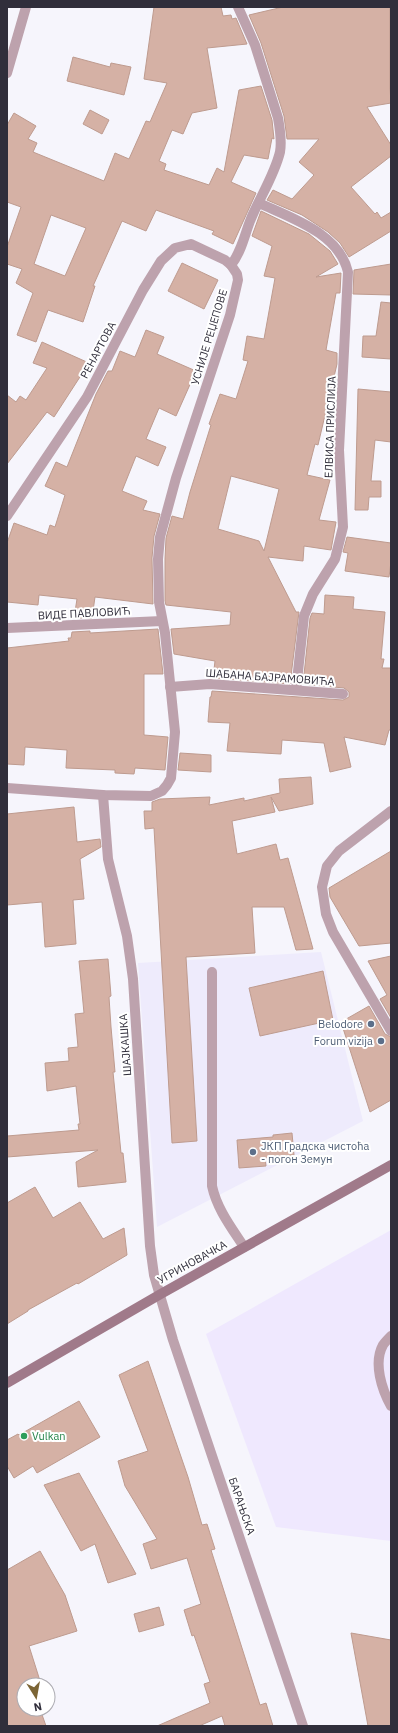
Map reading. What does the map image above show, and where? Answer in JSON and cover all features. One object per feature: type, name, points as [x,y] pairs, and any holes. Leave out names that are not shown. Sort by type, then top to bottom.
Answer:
[{"type":"main road","name":"УГРИНОВАЧКА","points":[[7,1383],[158,1295],[391,1165]]},
{"type":"street","points":[[7,73],[26,7]]},
{"type":"street","points":[[231,265],[238,256],[252,215],[259,203],[280,151],[280,128],[255,45],[238,7]]},
{"type":"street","name":"ЕЛВИСА ПРИСЛИЈА","points":[[259,203],[308,226],[322,235],[340,254],[348,272],[339,450],[343,527],[335,559],[313,594],[304,616],[296,690]]},
{"type":"street","name":"РЕНАРТОВА","points":[[7,516],[87,397],[143,290],[161,261],[175,248],[191,244],[225,260],[231,265]]},
{"type":"street","name":"УСНИЈЕ РЕЏЕПОВЕ","points":[[170,687],[165,633],[158,588],[160,537],[176,478],[230,316],[238,280],[237,274],[231,265]]},
{"type":"street","name":"ВИДЕ ПАВЛОВИЋ","points":[[7,628],[162,621]]},
{"type":"street","name":"ШАБАНА БАЈРАМОВИЋА","points":[[170,687],[210,684],[343,694]]},
{"type":"street","points":[[7,788],[103,795],[151,796],[162,791],[168,785],[170,778],[174,748],[170,687]]},
{"type":"street","name":"ШАЈКАШКА","points":[[103,795],[108,859],[127,936],[133,979],[150,1246],[158,1295]]},
{"type":"street","points":[[391,811],[339,851],[327,866],[322,887],[326,914],[333,932],[391,1031]]},
{"type":"street","points":[[212,972],[212,1186],[220,1209],[244,1247]]},
{"type":"street","name":"БАРАЊСКА","points":[[158,1295],[303,1726]]},
{"type":"street","points":[[391,1336],[383,1345],[380,1355],[380,1375],[385,1395],[391,1406]]},
{"type":"shaded area","name":"ЈКП Градска чистоћа - погон Земун","points":[[321,952],[363,1121],[157,1227],[138,963]]},
{"type":"shaded area","points":[[391,1230],[391,1541],[276,1527],[206,1334]]},
{"type":"building","points":[[154,7],[221,7],[223,16],[231,15],[232,19],[236,18],[247,44],[207,48],[217,108],[192,113],[183,134],[172,130],[159,161],[166,164],[164,170],[209,185],[217,168],[224,172],[239,90],[261,86],[272,120],[274,139],[272,138],[268,159],[244,155],[231,182],[256,193],[233,244],[212,234],[214,231],[156,210],[146,231],[122,221],[93,286],[95,286],[83,322],[48,310],[36,342],[17,335],[33,293],[16,283],[22,269],[7,264],[7,247],[21,207],[7,202],[7,125],[14,113],[36,126],[28,139],[37,143],[33,152],[104,181],[115,153],[129,159],[146,121],[150,122],[167,83],[144,79]],"holes":[[[51,215],[86,228],[65,276],[34,264]]]},
{"type":"building","points":[[283,7],[390,7],[391,103],[367,107],[391,145],[391,156],[351,187],[375,214],[377,212],[381,218],[391,212],[391,231],[349,257],[340,243],[328,232],[302,215],[267,200],[273,190],[292,199],[314,175],[299,162],[319,139],[287,139],[284,116],[261,43],[249,15]]},
{"type":"building","points":[[73,57],[110,67],[111,63],[131,67],[124,95],[67,81]]},
{"type":"building","points":[[90,110],[109,120],[102,134],[83,124]]},
{"type":"building","points":[[261,211],[309,234],[330,251],[338,264],[316,277],[341,273],[340,293],[336,293],[326,350],[337,353],[337,364],[318,445],[315,444],[307,475],[330,480],[319,520],[336,522],[331,550],[304,546],[303,561],[268,557],[296,612],[299,612],[290,684],[213,678],[215,661],[174,654],[171,629],[230,625],[231,612],[166,605],[165,601],[166,538],[172,516],[183,519],[211,425],[209,424],[220,394],[236,399],[248,361],[243,360],[247,336],[264,339],[275,278],[264,276],[272,246],[252,236]],"holes":[[[231,476],[279,489],[264,551],[259,541],[218,529]]]},
{"type":"building","points":[[182,263],[218,280],[204,309],[168,291]]},
{"type":"building","points":[[391,264],[391,295],[353,294],[354,270]]},
{"type":"building","points":[[381,302],[391,303],[391,359],[362,357],[363,336],[376,336]]},
{"type":"building","points":[[146,330],[164,337],[157,354],[196,371],[176,416],[159,408],[146,439],[166,447],[158,466],[136,456],[122,491],[147,501],[143,510],[160,514],[154,536],[152,558],[153,604],[95,597],[92,618],[74,618],[77,599],[39,595],[38,605],[7,602],[7,543],[14,523],[47,535],[50,525],[55,527],[65,495],[45,486],[56,462],[67,467],[96,394],[108,371],[112,371],[120,351],[135,357]]},
{"type":"building","points":[[42,342],[89,363],[54,417],[47,412],[7,464],[7,395],[16,402],[20,396],[26,400],[47,368],[33,363]]},
{"type":"building","points":[[358,389],[391,392],[391,442],[375,440],[371,481],[381,481],[381,497],[369,497],[368,510],[355,510]]},
{"type":"building","points":[[347,537],[391,543],[389,577],[345,571],[348,553],[343,552]]},
{"type":"building","points":[[325,595],[354,597],[353,609],[385,612],[381,659],[384,659],[382,668],[391,668],[391,730],[389,730],[385,745],[344,737],[351,767],[330,772],[324,743],[282,740],[281,754],[227,751],[230,723],[208,722],[210,697],[212,691],[343,700],[349,697],[349,692],[344,688],[303,684],[310,618],[312,613],[324,614]]},
{"type":"building","points":[[158,629],[163,674],[144,674],[144,735],[168,737],[165,770],[135,768],[134,774],[115,773],[115,770],[66,768],[67,750],[25,747],[24,765],[7,764],[7,648],[69,641],[68,638],[71,638],[72,632],[90,631],[90,633]]},
{"type":"building","points":[[180,753],[211,755],[211,772],[178,770]]},
{"type":"building","points":[[311,777],[313,804],[279,811],[271,797],[275,812],[232,821],[237,854],[276,844],[280,860],[288,858],[313,949],[296,950],[284,907],[252,907],[255,953],[186,957],[197,1141],[172,1143],[154,828],[145,829],[144,811],[152,811],[152,802],[160,799],[210,797],[209,805],[244,798],[244,801],[280,793],[279,779]]},
{"type":"building","points":[[74,807],[77,842],[100,839],[101,847],[80,859],[84,899],[73,900],[76,944],[45,947],[42,902],[7,905],[7,814]]},
{"type":"building","points":[[391,851],[391,943],[359,946],[330,897],[329,888]]},
{"type":"building","points":[[391,956],[391,1018],[380,999],[387,995],[368,961]]},
{"type":"building","points":[[108,959],[111,996],[109,997],[115,1072],[113,1072],[121,1153],[123,1153],[126,1182],[78,1187],[76,1162],[98,1150],[7,1157],[7,1136],[79,1130],[78,1124],[80,1124],[76,1086],[47,1091],[45,1063],[69,1061],[68,1048],[78,1047],[75,1014],[84,1013],[79,961]]},
{"type":"building","points":[[323,971],[333,1020],[260,1036],[249,988]]},
{"type":"building","points":[[369,1006],[385,1034],[391,1037],[391,1100],[370,1112],[341,1022]]},
{"type":"building","points":[[292,1133],[294,1155],[265,1158],[266,1166],[239,1168],[237,1140],[273,1137],[273,1135]]},
{"type":"building","points":[[35,1187],[53,1218],[80,1202],[103,1239],[124,1228],[127,1255],[78,1284],[77,1283],[28,1310],[7,1324],[7,1203]]},
{"type":"building","points":[[148,1361],[188,1477],[202,1525],[207,1524],[215,1549],[211,1550],[260,1705],[266,1703],[273,1726],[225,1726],[222,1716],[199,1726],[157,1726],[210,1703],[204,1684],[210,1682],[194,1635],[192,1636],[184,1610],[201,1604],[187,1558],[151,1569],[143,1544],[157,1539],[125,1486],[118,1461],[148,1451],[119,1375]]},
{"type":"building","points":[[79,1401],[100,1437],[37,1473],[33,1466],[14,1478],[7,1466],[7,1440],[18,1434],[19,1435]]},
{"type":"building","points":[[79,1473],[136,1574],[108,1583],[95,1544],[81,1551],[44,1485]]},
{"type":"building","points":[[40,1551],[65,1595],[77,1631],[29,1646],[39,1677],[16,1677],[16,1717],[43,1717],[46,1726],[7,1726],[7,1570]]},
{"type":"building","points":[[159,1607],[164,1625],[139,1632],[134,1614]]},
{"type":"building","points":[[351,1633],[391,1640],[391,1726],[368,1726]]},
{"type":"place","name":"Belodore","points":[[371,1024]]},
{"type":"place","name":"Forum vizija","points":[[381,1041]]},
{"type":"place","name":"ЈКП Градска чистоћа - погон Земун","points":[[253,1152]]},
{"type":"place","name":"Vulkan","points":[[24,1436]]}]
